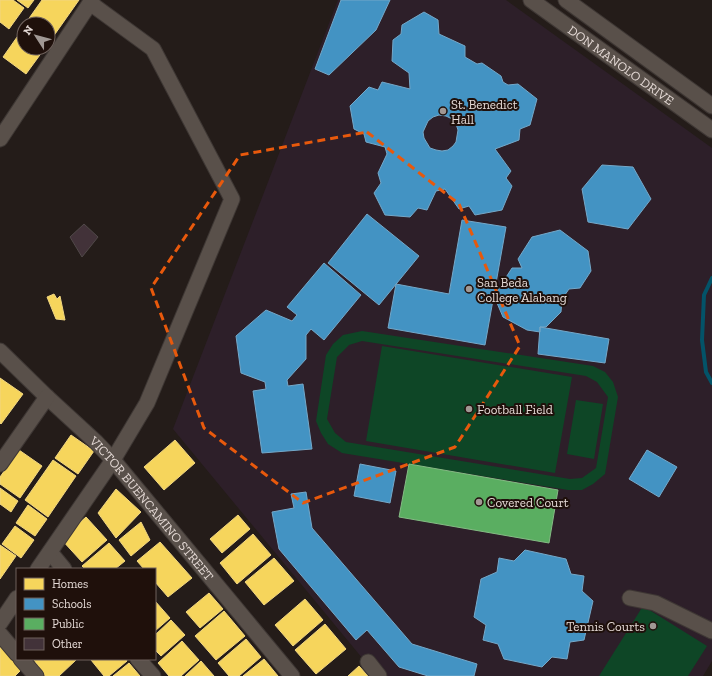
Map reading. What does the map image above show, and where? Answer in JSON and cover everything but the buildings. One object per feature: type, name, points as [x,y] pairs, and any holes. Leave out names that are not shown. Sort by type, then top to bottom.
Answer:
[{"type":"street","name":"DON MANOLO DRIVE","points":[[531,0],[712,130]]},
{"type":"street","name":"DON MANOLO DRIVE","points":[[566,0],[712,106]]},
{"type":"street","points":[[0,139],[91,2],[153,50],[232,200],[147,403],[113,460],[39,568]]},
{"type":"street","points":[[636,75],[647,59]]},
{"type":"street","name":"VICTOR BUENCAMINO STREET","points":[[0,351],[113,460],[292,676]]},
{"type":"street","points":[[0,464],[47,397]]},
{"type":"street","points":[[50,552],[63,568]]},
{"type":"street","points":[[630,598],[655,603],[712,631]]},
{"type":"street","points":[[0,623],[16,599]]},
{"type":"street","points":[[0,634],[16,653]]},
{"type":"street","points":[[22,660],[36,676]]},
{"type":"street","points":[[139,660],[152,676]]},
{"type":"street","points":[[368,662],[379,676]]},
{"type":"highlighted area","points":[[367,132],[459,204],[520,346],[455,447],[303,503],[204,428],[151,288],[240,155]]},
{"type":"shaded area","name":"San Beda College Alabang","points":[[338,0],[506,0],[712,148],[712,661],[703,676],[377,676],[173,429]]},
{"type":"green space","points":[[362,331],[593,366],[605,372],[613,382],[618,397],[605,474],[593,484],[582,490],[568,490],[342,453],[328,444],[316,421],[326,355],[333,344],[343,335]],"holes":[[[362,341],[586,376],[597,382],[608,397],[596,468],[582,478],[570,479],[346,442],[335,433],[327,419],[337,357],[349,345]]]},
{"type":"green space","name":"Football Field","points":[[382,346],[572,377],[555,473],[366,441]]},
{"type":"green space","points":[[576,400],[603,404],[594,459],[567,454]]},
{"type":"green space","name":"Tennis Courts","points":[[643,606],[707,646],[688,676],[599,676]]},
{"type":"waterway","points":[[712,278],[704,295],[702,340],[706,372],[712,383]]},
{"type":"place","name":"St. Benedict Hall","points":[[443,111]]},
{"type":"place","name":"San Beda College Alabang","points":[[469,289]]},
{"type":"place","name":"Football Field","points":[[469,409]]},
{"type":"place","name":"Covered Court","points":[[479,502]]},
{"type":"place","name":"Tennis Courts","points":[[653,626]]}]
